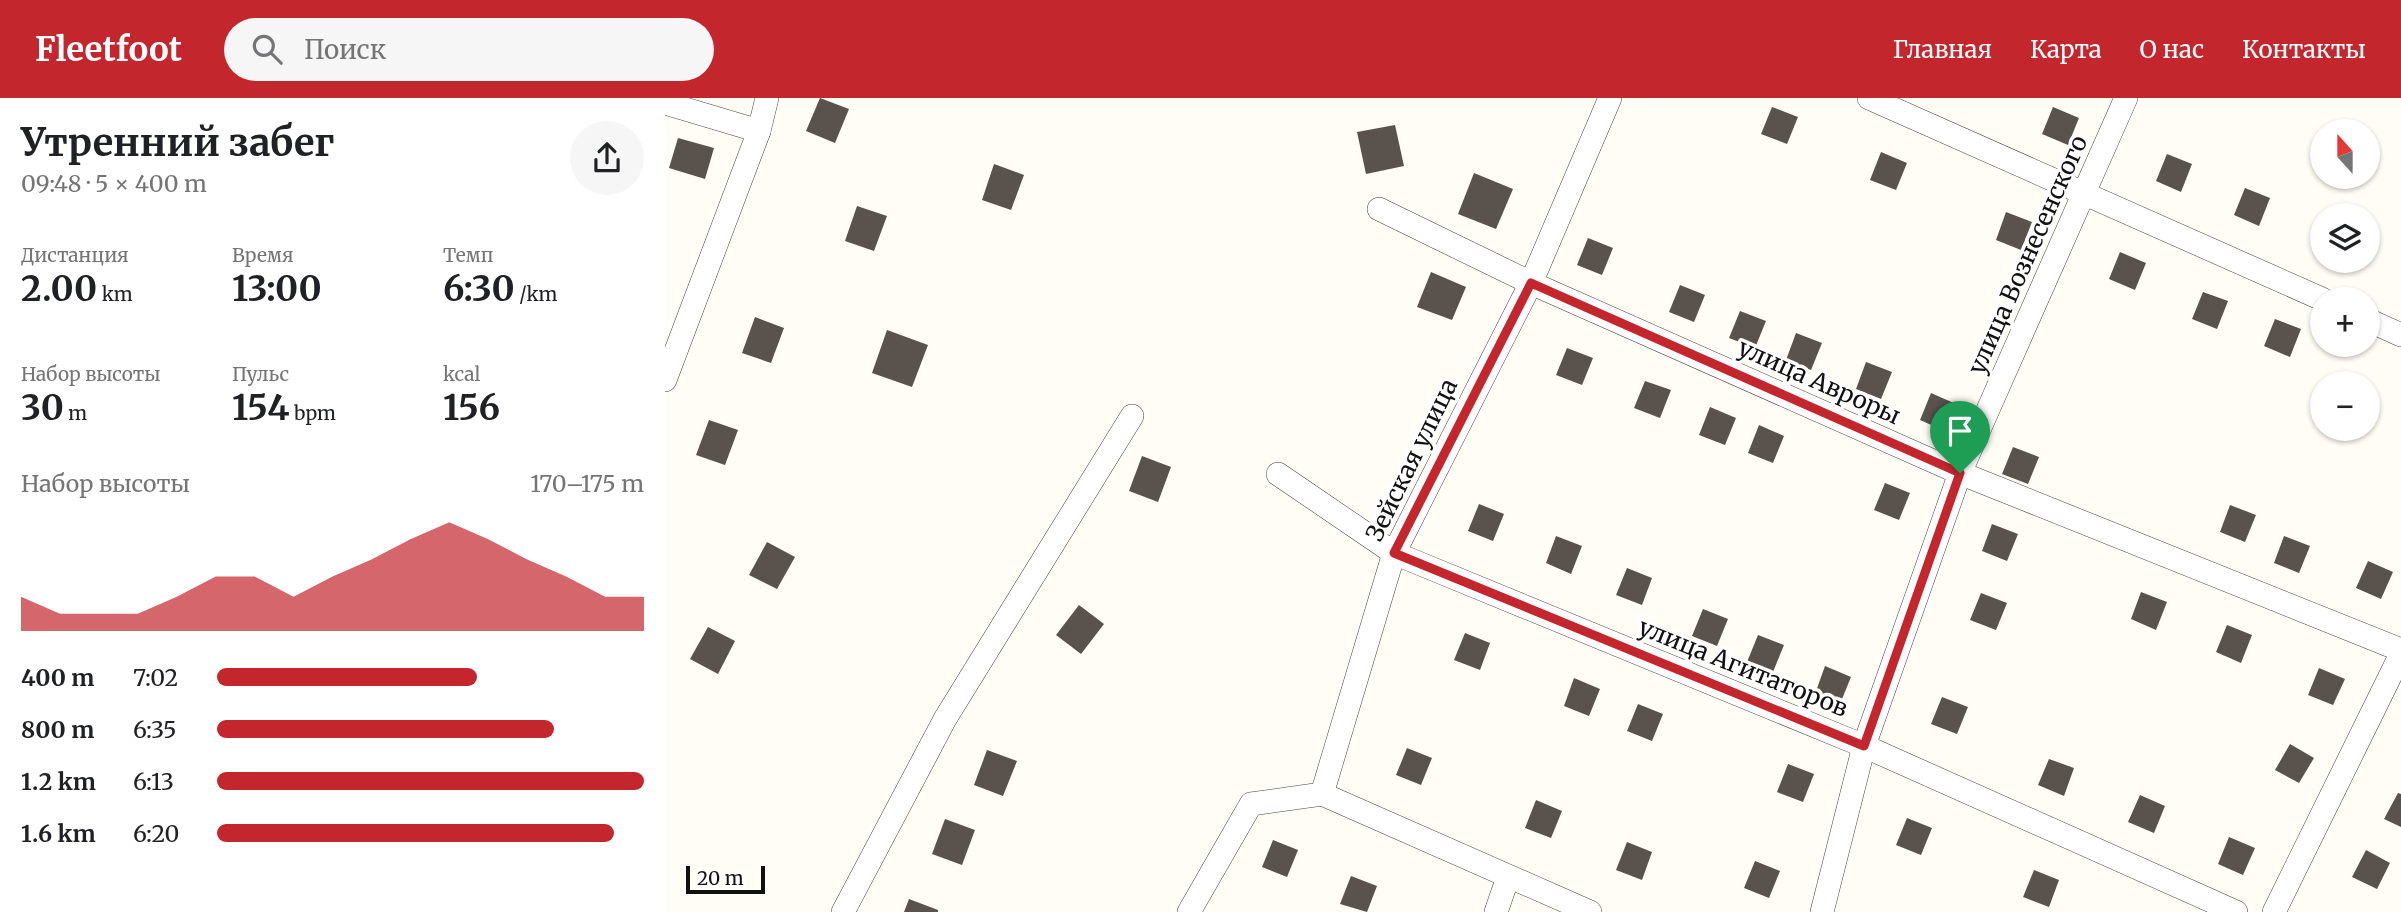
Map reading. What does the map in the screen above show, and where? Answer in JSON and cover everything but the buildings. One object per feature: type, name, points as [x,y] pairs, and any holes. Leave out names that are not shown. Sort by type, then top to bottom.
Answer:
[{"type":"street","points":[[665,380],[759,131],[767,98]]},
{"type":"street","name":"Зейская улица","points":[[1322,794],[1394,553],[1531,283],[1610,98]]},
{"type":"street","points":[[1868,98],[2310,294]]},
{"type":"street","name":"улица Вознесенского","points":[[1822,912],[1864,746],[1960,473],[2126,98]]},
{"type":"street","points":[[665,103],[759,131]]},
{"type":"street","name":"улица Авроры","points":[[1379,209],[1531,283],[1960,473],[2401,652]]},
{"type":"street","points":[[2380,325],[2401,335]]},
{"type":"street","points":[[843,912],[945,719],[1132,416]]},
{"type":"street","name":"улица Агитаторов","points":[[1278,474],[1394,553],[1864,746],[2236,912]]},
{"type":"street","points":[[2274,912],[2401,652]]},
{"type":"street","points":[[1189,912],[1251,804],[1322,794],[1590,912]]},
{"type":"street","points":[[1496,912],[1508,877]]},
{"type":"route","points":[[1531,283],[1960,473],[1864,746],[1394,553],[1531,283]]}]
